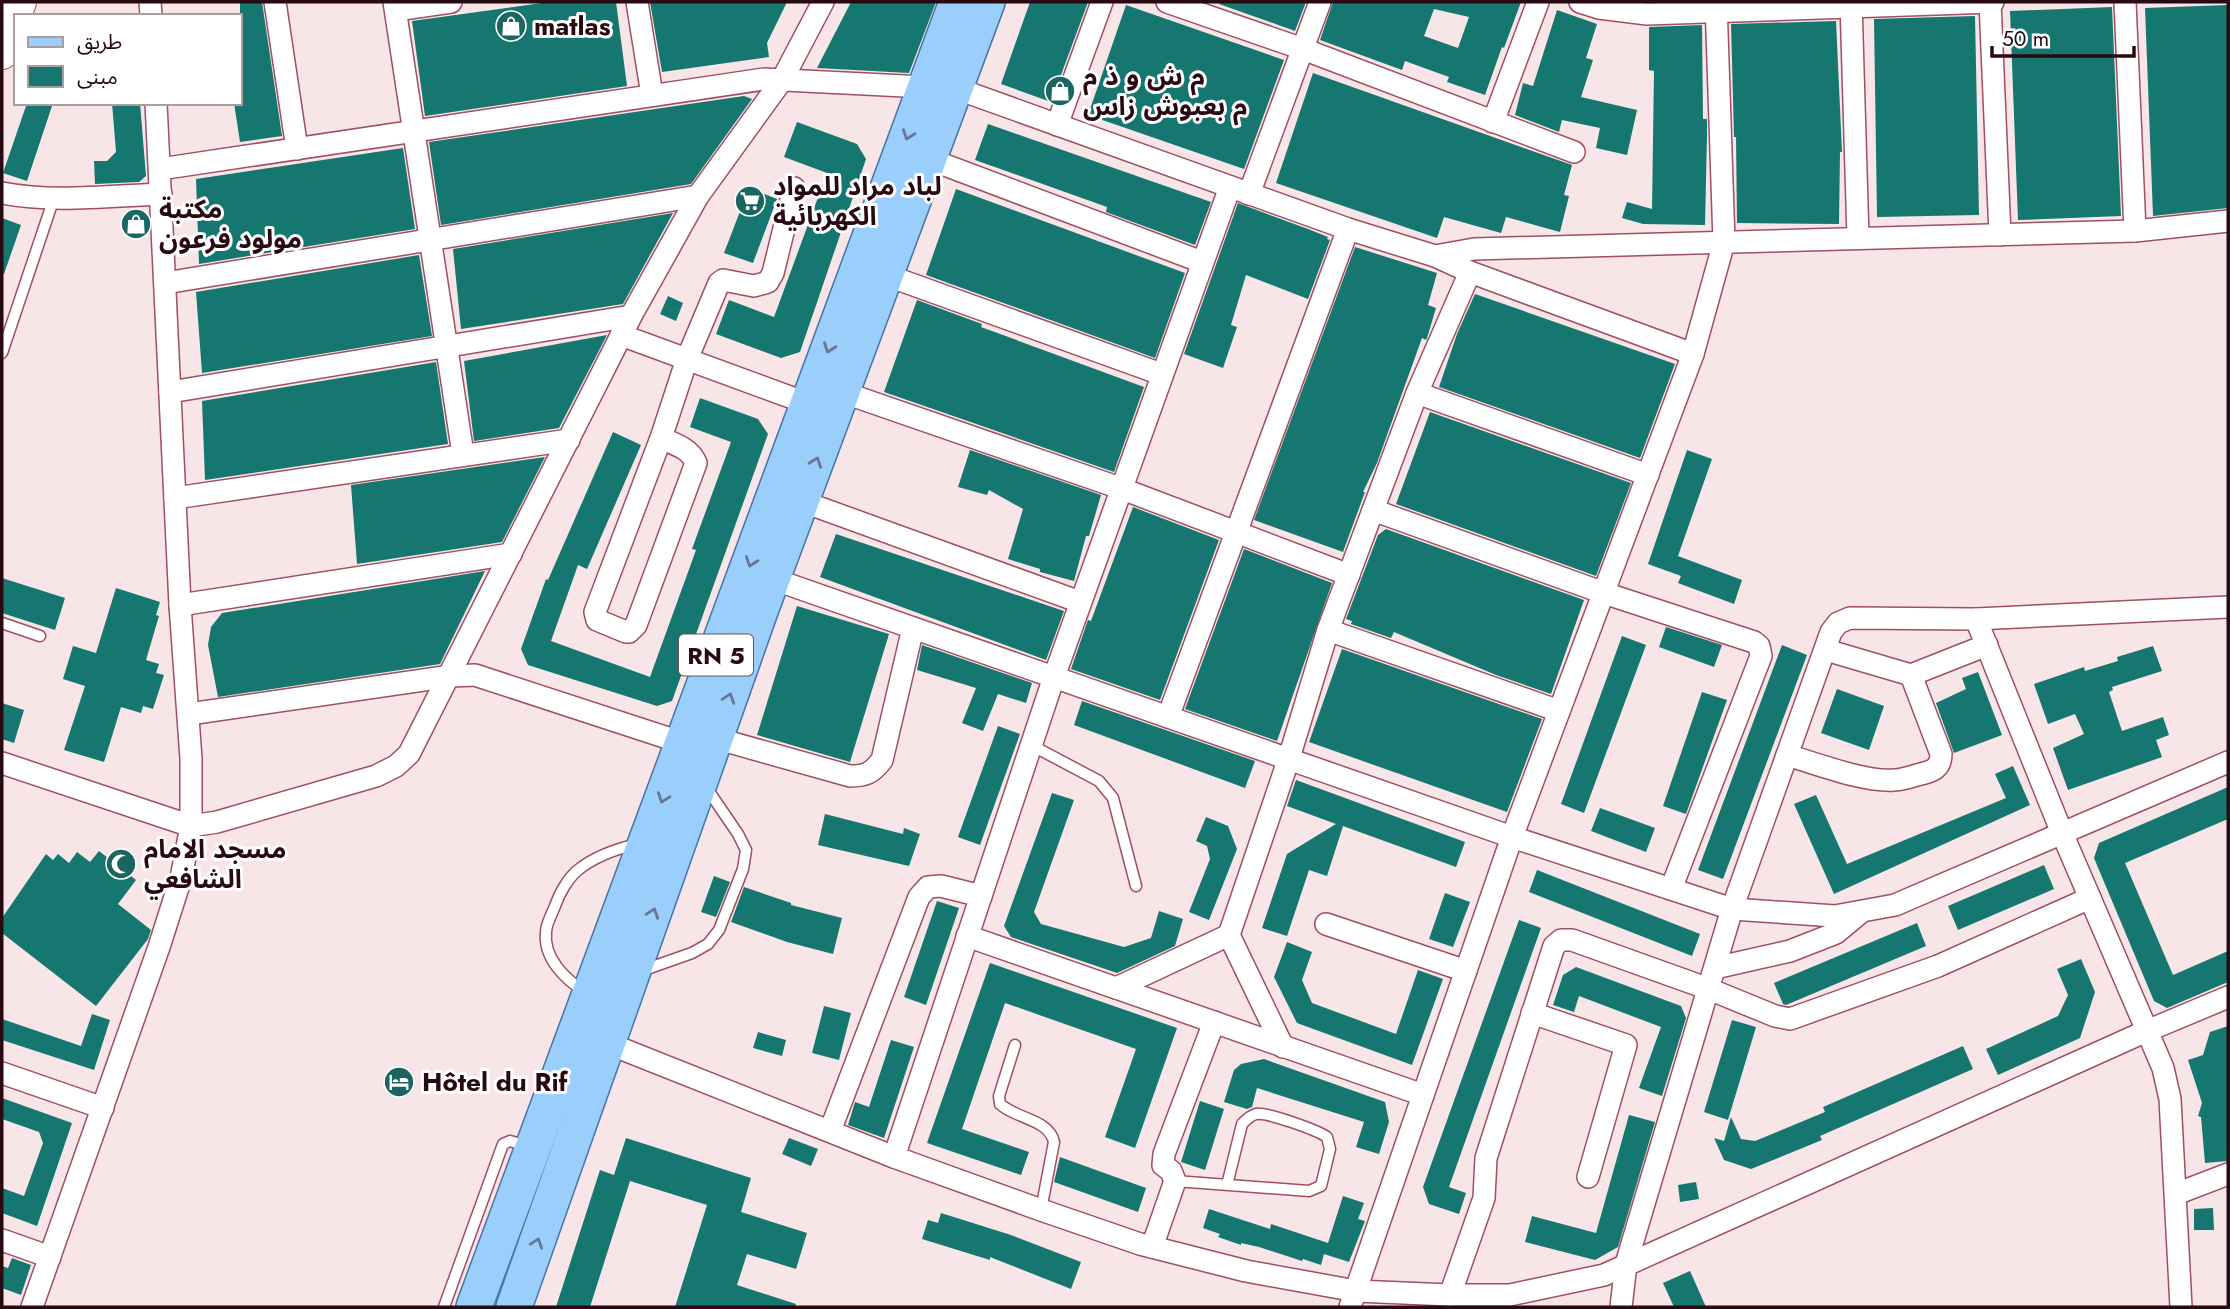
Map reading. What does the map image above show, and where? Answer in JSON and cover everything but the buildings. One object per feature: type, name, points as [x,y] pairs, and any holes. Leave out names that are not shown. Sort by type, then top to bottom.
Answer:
[{"type":"main road","name":"RN 5","points":[[474,1307],[646,842],[699,740],[773,579],[929,159],[957,2]]},
{"type":"main road","name":"RN 5","points":[[514,1307],[701,779],[699,740],[809,404],[940,88],[987,2]]},
{"type":"street","points":[[275,2],[296,149]]},
{"type":"street","points":[[451,2],[395,6],[463,454]]},
{"type":"street","points":[[637,2],[652,95]]},
{"type":"street","points":[[2,763],[191,826],[217,822],[376,776],[396,766],[409,754],[451,676],[631,316],[698,197],[782,80],[823,2]]},
{"type":"street","points":[[1057,125],[1102,2]]},
{"type":"street","points":[[1167,2],[1574,152]]},
{"type":"street","points":[[894,1157],[1054,677],[1202,262],[1240,191],[1303,50],[1320,2]]},
{"type":"street","points":[[1493,122],[1538,2]]},
{"type":"street","points":[[1580,2],[1630,13],[1716,6],[1991,2],[2000,234]]},
{"type":"street","points":[[2125,2],[2135,231]]},
{"type":"street","points":[[1851,4],[1858,238]]},
{"type":"street","points":[[1353,1299],[1511,837],[1693,354],[1724,242],[1716,6]]},
{"type":"street","points":[[2,53],[14,19]]},
{"type":"street","points":[[160,169],[764,79],[940,88],[1057,125],[1348,229],[1435,256],[1470,272],[1693,354]]},
{"type":"street","points":[[32,1307],[181,878],[191,826],[189,714],[180,606],[156,105]]},
{"type":"street","points":[[929,159],[1202,262]]},
{"type":"street","points":[[661,438],[688,451],[696,463],[636,625],[626,632],[601,623],[595,612],[661,438],[687,359],[719,283],[723,281],[754,286],[768,282],[773,273],[794,188]]},
{"type":"street","points":[[2,193],[54,198],[161,194]]},
{"type":"street","points":[[165,282],[698,197]]},
{"type":"street","points":[[1435,256],[1474,249],[2135,231],[2228,221]]},
{"type":"street","points":[[1168,717],[1348,229]]},
{"type":"street","points":[[1283,1046],[1228,935],[1289,758],[1328,630],[1417,393],[1470,272]]},
{"type":"street","points":[[886,275],[1161,374]]},
{"type":"street","points":[[170,391],[631,316]]},
{"type":"street","points":[[621,335],[809,404]]},
{"type":"street","points":[[842,392],[1120,488],[1349,575]]},
{"type":"street","points":[[1417,393],[1648,475]]},
{"type":"street","points":[[175,498],[569,440]]},
{"type":"street","points":[[802,501],[1080,602]]},
{"type":"street","points":[[1373,510],[1604,593],[1754,642],[1761,651],[1761,656],[1671,889]]},
{"type":"street","points":[[180,606],[511,554]]},
{"type":"street","points":[[773,579],[1511,837],[1732,909],[1835,916],[1895,905],[2228,762]]},
{"type":"street","points":[[1621,1307],[1626,1264],[1732,909],[1832,632],[1838,623],[1850,618],[1976,618],[2228,607]]},
{"type":"street","points":[[1976,618],[2062,833],[2164,1068],[2170,1099],[2181,1307]]},
{"type":"street","points":[[189,714],[451,676],[475,675],[699,740],[850,776],[863,776],[873,772],[882,760],[913,628]]},
{"type":"street","points":[[1328,630],[1559,711]]},
{"type":"street","points":[[1826,650],[1911,675],[1987,645]]},
{"type":"street","points":[[1787,755],[1875,780],[1896,780],[1931,772],[1938,767],[1941,754],[1911,675]]},
{"type":"street","points":[[830,1131],[919,897],[929,887],[941,886],[981,896]]},
{"type":"street","points":[[1450,1295],[1485,1198],[1486,1158],[1554,946],[1561,940],[1572,940],[1712,979],[1775,1016],[1790,1019],[1938,966],[2090,898]]},
{"type":"street","points":[[1712,979],[1836,933],[1860,913]]},
{"type":"street","points":[[1326,924],[1466,971]]},
{"type":"street","points":[[1116,988],[1228,935]]},
{"type":"street","points":[[967,936],[1423,1096]]},
{"type":"street","points":[[607,1043],[894,1157],[1152,1247],[1353,1299],[1510,1295],[1604,1275],[2148,1030],[2228,997]]},
{"type":"street","points":[[1532,1013],[1626,1045],[1588,1177]]},
{"type":"street","points":[[1152,1247],[1175,1181],[1171,1171],[1163,1165],[1164,1154],[1214,1022]]},
{"type":"street","points":[[2,1073],[103,1108]]},
{"type":"street","points":[[2176,1194],[2228,1174]]},
{"type":"street","points":[[2,1240],[50,1257]]},
{"type":"lane","points":[[2,353],[54,198]]},
{"type":"lane","points":[[2,623],[40,636]]},
{"type":"lane","points":[[1031,745],[1099,781],[1112,798],[1136,886]]},
{"type":"lane","points":[[632,974],[692,953],[708,944],[719,930],[743,869],[746,850],[701,779]]},
{"type":"lane","points":[[590,995],[565,977],[548,953],[545,932],[559,896],[575,872],[599,856],[646,842]]},
{"type":"lane","points":[[1015,1045],[999,1096],[1000,1104],[1009,1112],[1046,1127],[1052,1135],[1054,1142],[1041,1210]]},
{"type":"lane","points":[[1175,1181],[1227,1185],[1309,1191],[1317,1189],[1321,1186],[1330,1149],[1327,1137],[1318,1131],[1259,1113],[1249,1117],[1242,1124],[1227,1185]]},
{"type":"lane","points":[[444,1307],[503,1144],[510,1141],[533,1148]]},
{"type":"place","name":"matlas","points":[[511,26]]},
{"type":"place","name":"م ش و ذ م م بعبوش زاس","points":[[1060,91]]},
{"type":"place","name":"لباد مراد للمواد الكهربائية","points":[[750,201]]},
{"type":"place","name":"مكتبة مولود فرعون","points":[[136,224]]},
{"type":"place","name":"مسجد الامام الشافعي","points":[[121,864]]},
{"type":"place","name":"Hôtel du Rif","points":[[399,1082]]}]
